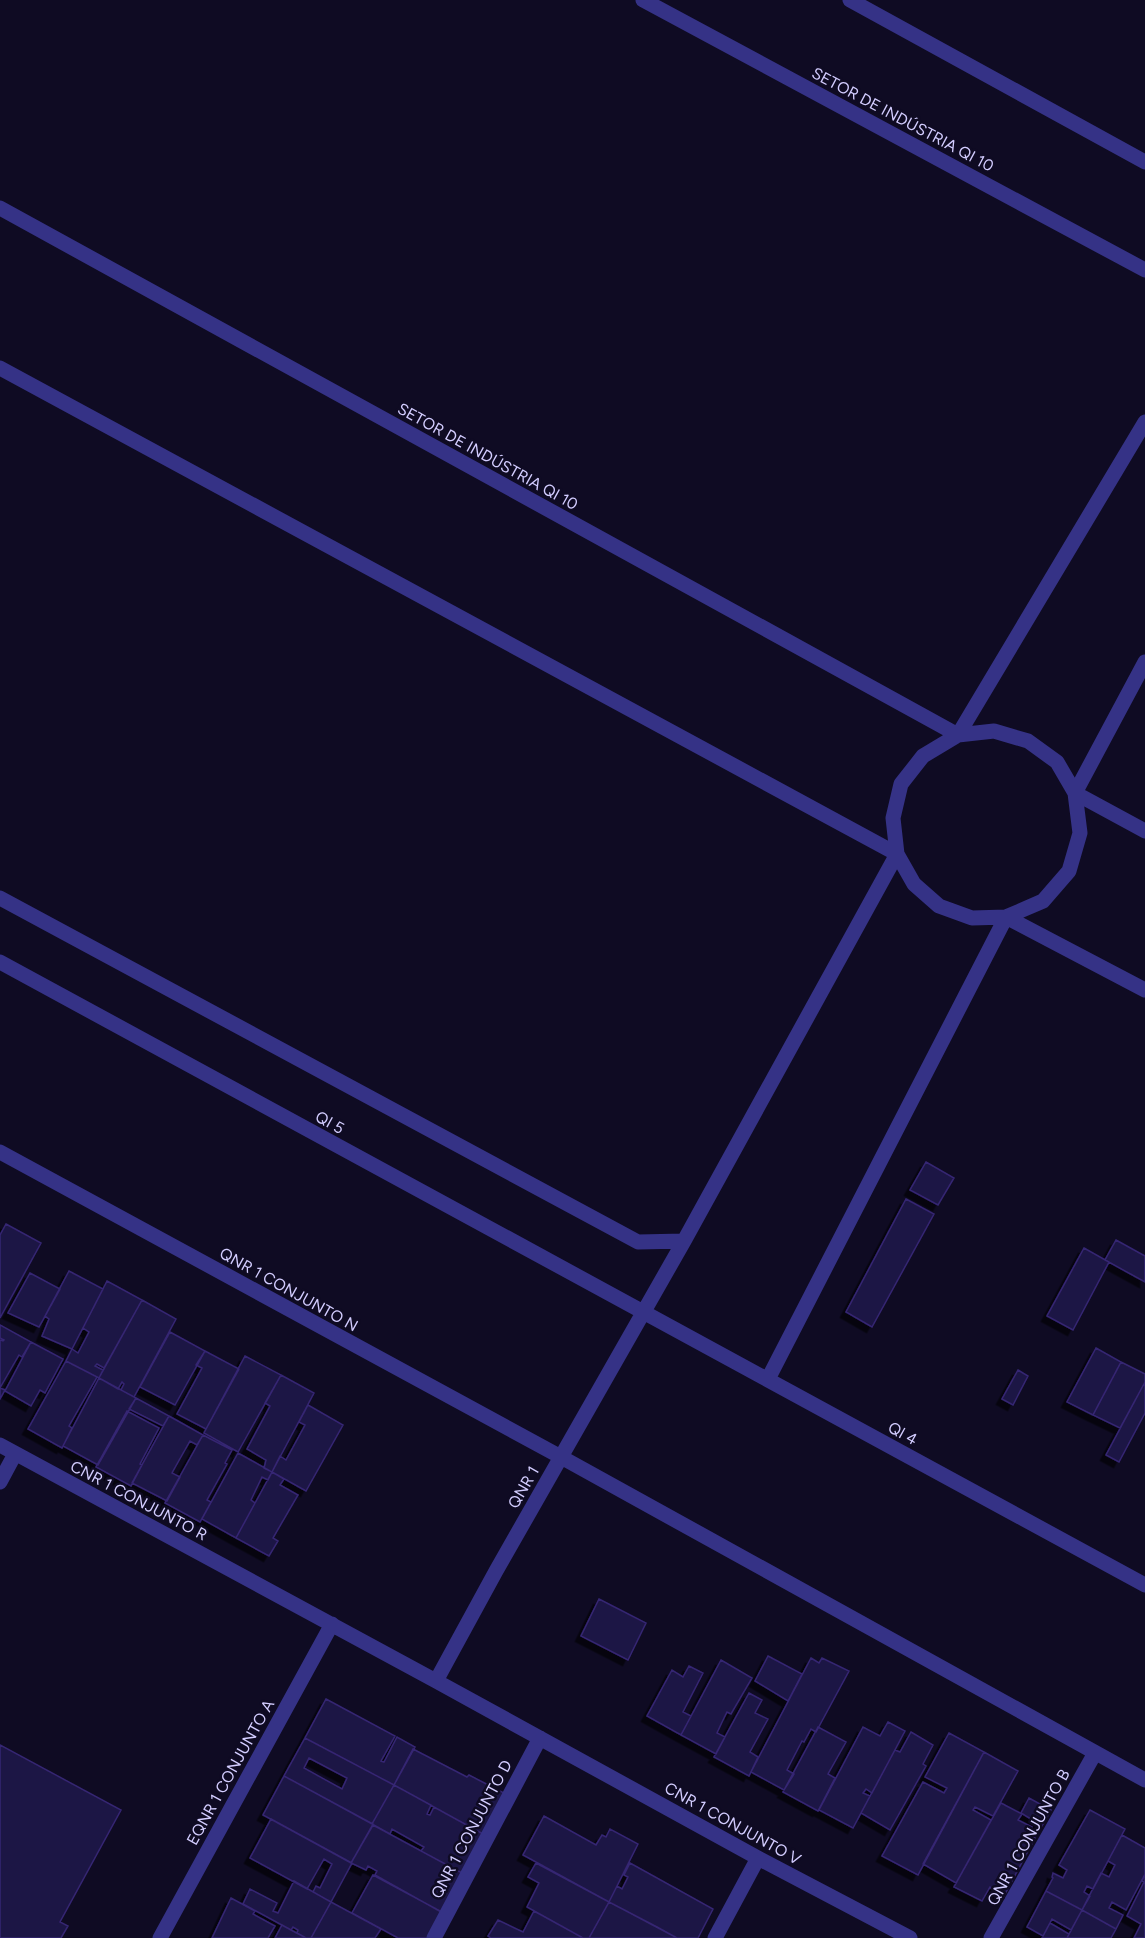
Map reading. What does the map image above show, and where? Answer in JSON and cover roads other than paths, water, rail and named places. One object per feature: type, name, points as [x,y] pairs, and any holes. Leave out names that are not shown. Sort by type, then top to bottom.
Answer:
[{"type":"street","name":"SETOR DE INDÚSTRIA QI 10","points":[[643,0],[1145,270]]},
{"type":"street","points":[[850,0],[1145,162]]},
{"type":"street","name":"SETOR DE INDÚSTRIA QI 10","points":[[0,208],[958,735]]},
{"type":"street","points":[[0,368],[897,854]]},
{"type":"street","points":[[958,735],[1145,422]]},
{"type":"street","points":[[1075,793],[1145,662]]},
{"type":"street","points":[[994,731],[1028,741],[1057,762],[1075,793],[1080,833],[1069,871],[1043,901],[1006,917],[972,918],[939,906],[914,884],[897,854],[893,818],[902,784],[923,756],[958,735],[994,731]]},
{"type":"street","points":[[1075,793],[1145,831]]},
{"type":"street","name":"QNR 1","points":[[436,1681],[495,1571],[684,1241],[897,854]]},
{"type":"street","points":[[0,898],[638,1242],[684,1241]]},
{"type":"street","points":[[1006,917],[1145,990]]},
{"type":"street","points":[[768,1379],[1006,917]]},
{"type":"street","name":"QI 5","points":[[0,962],[643,1313]]},
{"type":"street","name":"QNR 1 CONJUNTO N","points":[[0,1152],[561,1457],[1145,1780]]},
{"type":"street","name":"QI 4","points":[[643,1313],[1145,1585]]},
{"type":"street","name":"CNR 1 CONJUNTO R","points":[[0,1445],[332,1624]]},
{"type":"street","points":[[0,1482],[15,1454]]},
{"type":"street","points":[[332,1624],[540,1738]]},
{"type":"street","name":"EQNR 1 CONJUNTO A","points":[[160,1938],[332,1624]]},
{"type":"street","name":"CNR 1 CONJUNTO V","points":[[540,1738],[758,1858],[910,1938]]},
{"type":"street","name":"QNR 1 CONJUNTO D","points":[[434,1938],[540,1738]]},
{"type":"street","name":"QNR 1 CONJUNTO B","points":[[991,1938],[1095,1753]]},
{"type":"street","points":[[715,1938],[758,1858]]}]
